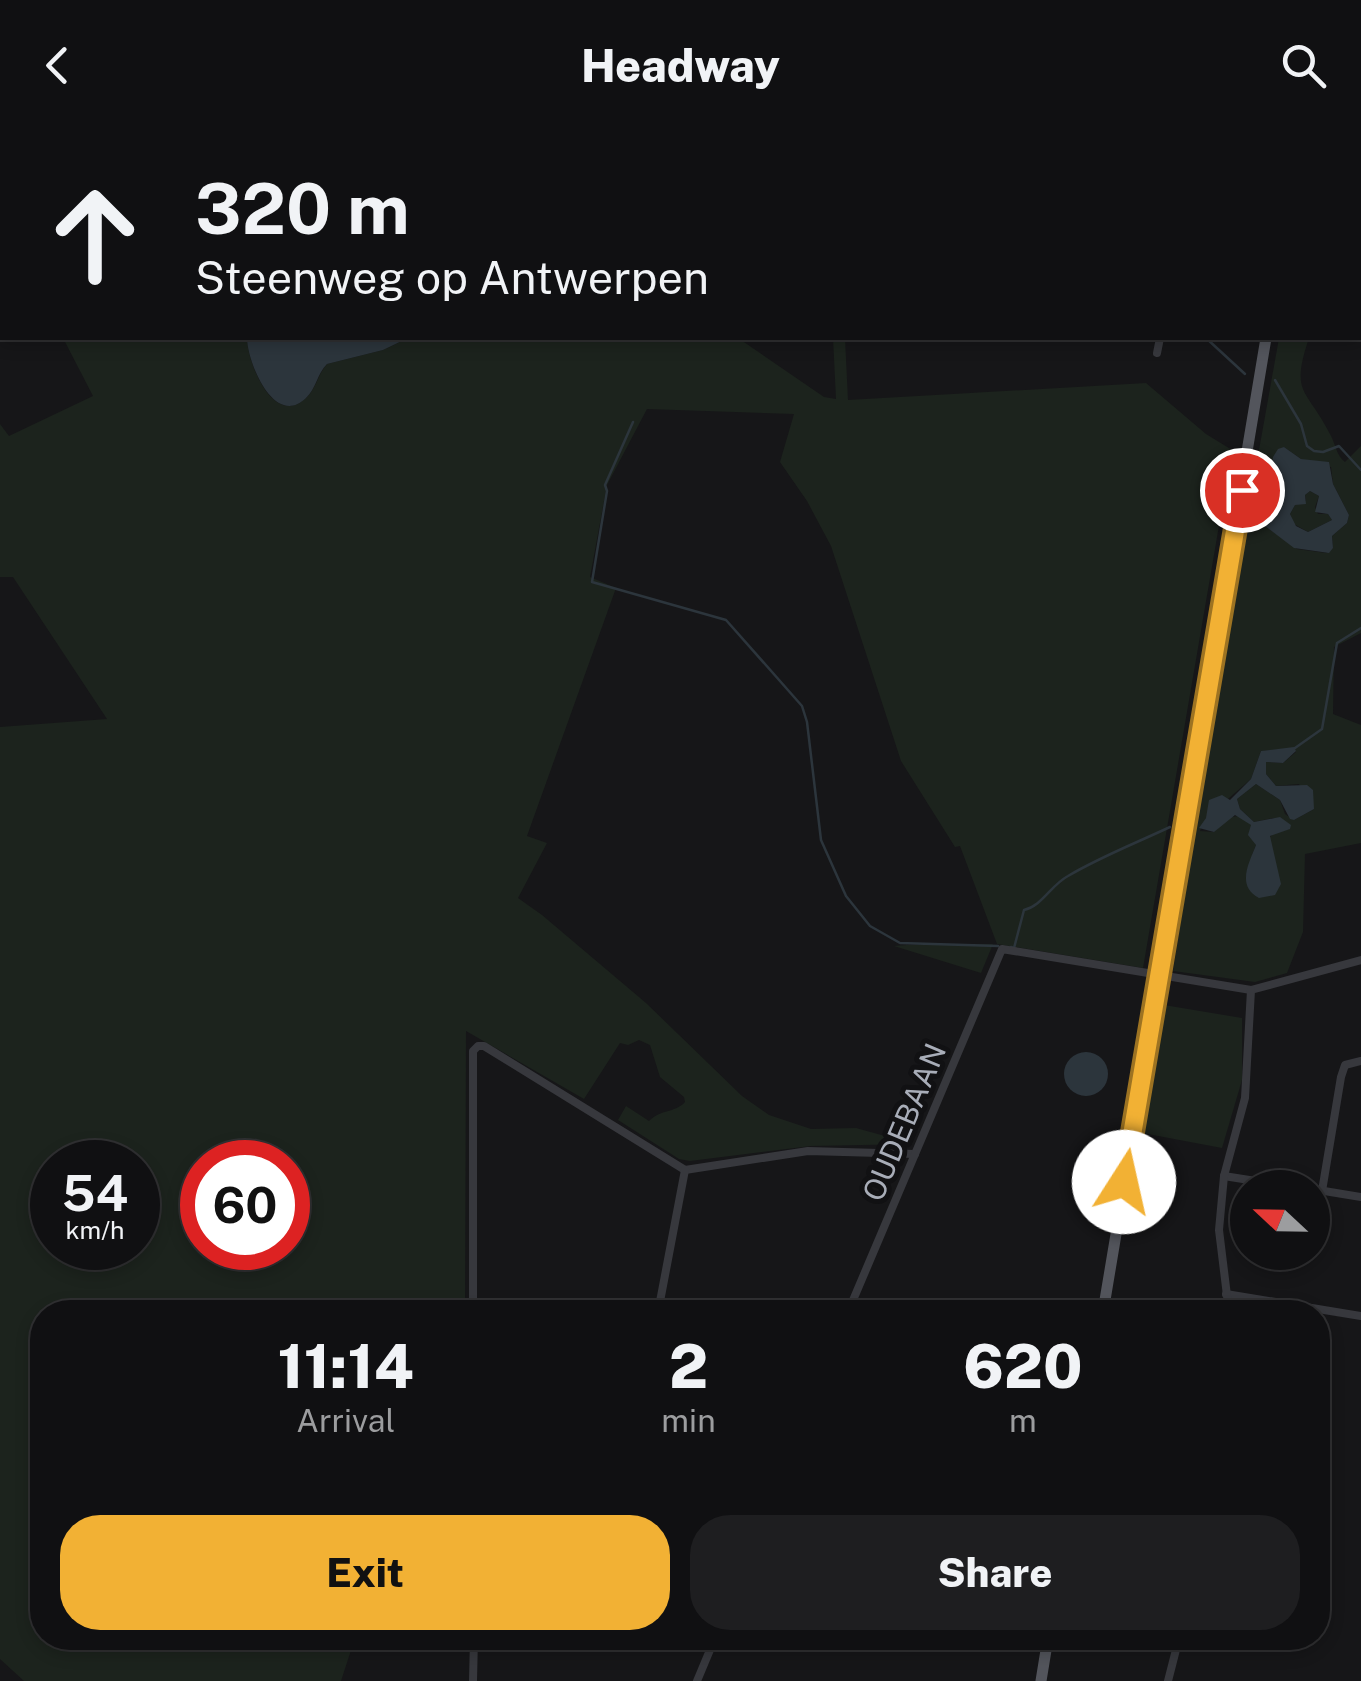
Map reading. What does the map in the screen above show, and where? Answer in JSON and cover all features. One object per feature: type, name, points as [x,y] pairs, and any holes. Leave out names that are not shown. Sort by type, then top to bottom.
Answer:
[{"type":"main road","points":[[1104,1300],[1266,340]]},
{"type":"main road","points":[[1041,1681],[1046,1650]]},
{"type":"street","points":[[1157,353],[1160,340]]},
{"type":"street","name":"OUDEBAAN","points":[[853,1300],[1002,949],[1158,975]]},
{"type":"street","points":[[1158,975],[1251,990],[1361,960]]},
{"type":"street","points":[[1227,1300],[1219,1230],[1224,1176],[1246,1098],[1251,990]]},
{"type":"street","points":[[473,1300],[473,1051],[484,1046],[685,1170],[808,1151],[915,1154]]},
{"type":"street","points":[[1322,1170],[1345,1064],[1361,1061]]},
{"type":"street","points":[[660,1300],[685,1170]]},
{"type":"street","points":[[1224,1176],[1230,1177]]},
{"type":"street","points":[[1330,1192],[1361,1197]]},
{"type":"street","points":[[1226,1294],[1263,1300]]},
{"type":"street","points":[[1330,1311],[1361,1316]]},
{"type":"street","points":[[473,1681],[474,1650]]},
{"type":"street","points":[[697,1681],[710,1650]]},
{"type":"street","points":[[1168,1681],[1176,1650]]},
{"type":"shaded area","points":[[64,340],[247,340],[264,388],[283,405],[294,405],[306,398],[327,364],[383,350],[404,340],[741,340],[824,397],[836,399],[833,340],[845,340],[848,400],[1146,383],[1206,434],[1232,450],[1143,968],[997,944],[960,846],[955,847],[901,761],[831,546],[780,462],[794,414],[647,409],[607,485],[590,577],[616,588],[527,836],[547,843],[518,898],[646,1003],[742,1096],[769,1115],[811,1129],[856,1128],[914,1144],[811,1146],[690,1161],[679,1159],[618,1120],[626,1106],[649,1121],[685,1102],[660,1077],[650,1045],[639,1040],[628,1045],[620,1043],[584,1099],[466,1031],[465,1300],[30,1300],[30,1650],[351,1650],[341,1681],[24,1681],[0,1659],[0,727],[107,719],[13,577],[0,577],[0,424],[9,436],[93,396]]},
{"type":"shaded area","points":[[247,340],[404,340],[383,350],[327,364],[306,398],[294,405],[283,405],[264,388]]},
{"type":"shaded area","points":[[1279,340],[1308,340],[1301,370],[1303,390],[1345,462],[1361,446],[1361,633],[1334,647],[1333,714],[1361,725],[1361,843],[1305,854],[1303,932],[1287,973],[1255,982],[1173,971],[1227,629]],"holes":[[[1284,447],[1301,459],[1331,467],[1333,484],[1349,515],[1347,523],[1332,536],[1333,548],[1326,553],[1297,549],[1265,526],[1267,485]],[[1294,748],[1296,752],[1283,763],[1266,762],[1266,774],[1276,786],[1299,784],[1314,809],[1294,820],[1285,814],[1280,800],[1256,784],[1237,799],[1240,809],[1254,822],[1273,818],[1289,829],[1274,833],[1252,855],[1256,845],[1251,825],[1241,816],[1229,817],[1214,832],[1200,831],[1206,818],[1251,779],[1261,751]]]},
{"type":"shaded area","points":[[1284,447],[1301,459],[1329,462],[1333,484],[1349,515],[1347,523],[1332,536],[1333,548],[1329,553],[1294,548],[1265,526],[1263,510],[1278,449]],"holes":[[[1310,491],[1319,496],[1315,512],[1328,514],[1332,520],[1308,532],[1296,526],[1290,514],[1295,505],[1306,504],[1305,495]]]},
{"type":"shaded area","points":[[1310,491],[1319,496],[1315,507],[1318,514],[1328,514],[1332,520],[1308,532],[1294,524],[1290,514],[1295,505],[1306,501],[1305,495]]},
{"type":"shaded area","points":[[1294,747],[1296,751],[1283,763],[1266,762],[1266,774],[1276,786],[1307,785],[1313,790],[1314,809],[1290,819],[1280,800],[1256,784],[1237,799],[1240,809],[1254,822],[1280,817],[1291,825],[1290,829],[1270,836],[1281,884],[1275,895],[1259,898],[1246,881],[1256,845],[1248,835],[1251,825],[1235,815],[1214,832],[1199,828],[1206,818],[1209,800],[1222,795],[1230,800],[1251,779],[1261,751]]},
{"type":"shaded area","points":[[993,944],[981,973],[894,946],[906,945]]},
{"type":"shaded area","points":[[1158,1004],[1242,1018],[1242,1080],[1222,1148],[1137,1132]]},
{"type":"shaded area","points":[[1086,1052],[1102,1058],[1108,1074],[1102,1090],[1086,1096],[1070,1090],[1064,1074],[1070,1058]]},
{"type":"waterway","points":[[1208,340],[1245,374]]},
{"type":"waterway","points":[[1275,380],[1301,424],[1307,446],[1323,452],[1339,446],[1361,470]]},
{"type":"waterway","points":[[633,422],[605,485],[592,582],[726,620],[802,706],[821,840],[846,896],[870,926],[900,943],[998,946]]},
{"type":"waterway","points":[[1295,748],[1322,729],[1337,643],[1361,628]]},
{"type":"waterway","points":[[1011,947],[1014,948],[1024,910],[1062,880],[1170,827]]},
{"type":"route","points":[[1124,1182],[1242,490]]}]
